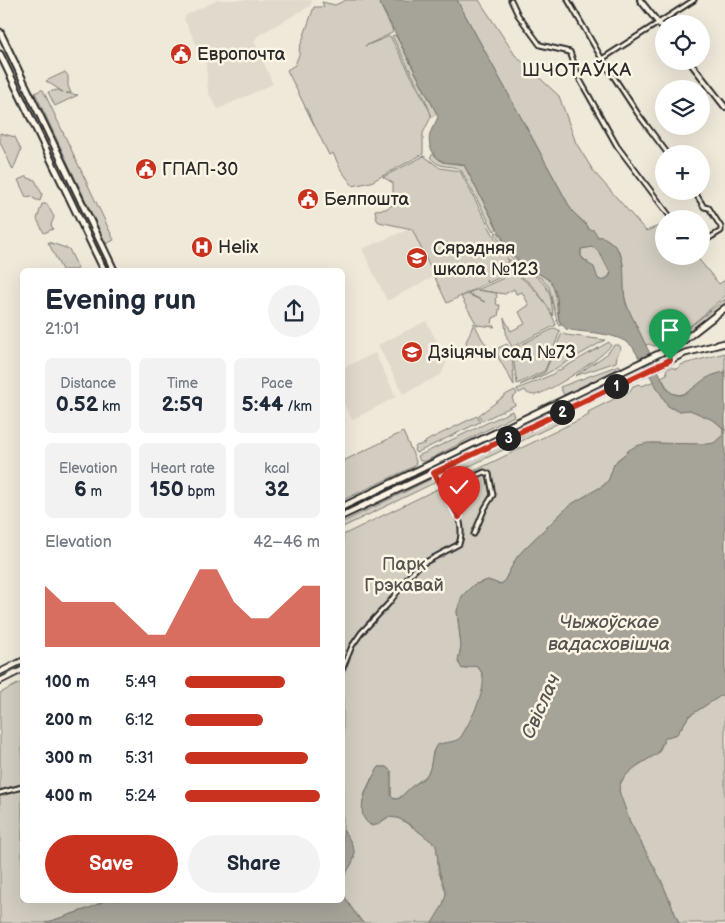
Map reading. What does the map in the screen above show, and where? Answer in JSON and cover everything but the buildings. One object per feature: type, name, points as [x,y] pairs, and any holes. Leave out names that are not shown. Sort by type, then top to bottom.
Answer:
[{"type":"main road","points":[[0,32],[113,268]]},
{"type":"main road","points":[[0,54],[103,268]]},
{"type":"main road","points":[[345,507],[679,344],[725,308]]},
{"type":"main road","points":[[345,515],[685,353],[725,343]]},
{"type":"main road","points":[[423,469],[426,477]]},
{"type":"main road","points":[[0,672],[20,662]]},
{"type":"main road","points":[[0,681],[20,671]]},
{"type":"street","points":[[511,0],[518,15],[540,45],[570,52],[580,80],[617,146],[665,210]]},
{"type":"street","points":[[568,0],[602,59],[638,114],[661,145]]},
{"type":"street","points":[[640,0],[655,18]]},
{"type":"street","points":[[671,15],[694,0]]},
{"type":"street","points":[[602,59],[655,26]]},
{"type":"street","points":[[696,70],[725,107]]},
{"type":"street","points":[[700,200],[704,207],[710,208],[721,227],[721,231],[710,238]]},
{"type":"street","points":[[444,490],[484,472],[489,474],[493,495],[478,522],[474,534]]},
{"type":"street","points":[[345,663],[352,646],[361,633],[420,565],[459,544],[461,533],[459,517],[434,473]]},
{"type":"street","points":[[0,793],[20,788]]},
{"type":"shaded area","points":[[218,0],[312,0],[310,6],[259,35],[254,41],[273,84],[218,109],[208,92],[206,64],[184,19],[186,15]]},
{"type":"shaded area","name":"Сярэдняя школа №123","points":[[412,228],[447,270],[387,301],[362,249]]},
{"type":"shaded area","name":"Дзіцячы сад №73","points":[[426,321],[447,360],[442,374],[403,394],[378,345]]},
{"type":"shaded area","points":[[375,353],[396,397],[352,420],[345,406],[345,367]]},
{"type":"green space","points":[[346,0],[378,0],[393,31],[365,46],[390,36],[431,113],[423,133],[423,154],[371,182],[353,186],[341,170],[333,153],[329,155],[287,70],[295,65],[314,7],[324,7],[322,2],[335,5]]},
{"type":"green space","points":[[457,0],[479,0],[515,55],[559,96],[576,143],[594,172],[646,231],[655,228],[655,265],[703,265],[719,284],[725,280],[725,296],[688,328],[671,337],[664,338],[661,343],[654,346],[645,345],[632,319],[624,295],[623,263],[618,249],[609,240],[598,237],[588,229],[588,226],[572,211]]},
{"type":"green space","points":[[393,35],[396,36],[437,114],[432,117],[425,99]]},
{"type":"green space","points":[[65,72],[68,76],[68,86],[71,93],[66,93],[78,95],[55,106],[48,92],[58,90],[63,92],[46,81]]},
{"type":"green space","points":[[43,90],[114,240],[106,244],[35,93]]},
{"type":"green space","points":[[0,133],[15,137],[21,150],[13,170],[0,142]]},
{"type":"green space","points":[[433,154],[442,162],[464,165],[497,228],[496,230],[494,231],[461,170],[438,164],[430,157]]},
{"type":"green space","points":[[424,156],[440,168],[460,171],[495,238],[508,258],[505,275],[488,283],[486,280],[487,283],[447,303],[412,229],[379,222],[375,210],[386,209],[397,202],[394,198],[400,195],[398,193],[393,196],[393,183],[383,177]]},
{"type":"green space","points":[[27,176],[35,180],[42,194],[40,201],[32,196],[26,197],[18,180]]},
{"type":"green space","points":[[42,204],[47,204],[54,217],[51,225],[53,229],[44,233],[37,219]]},
{"type":"green space","points":[[497,232],[518,261],[545,277],[551,283],[555,293],[561,325],[559,326],[557,321],[549,287],[542,279],[515,262],[503,247],[495,233]]},
{"type":"green space","points":[[48,242],[69,249],[78,268],[61,268]]},
{"type":"green space","points":[[592,247],[599,252],[611,272],[603,281],[598,279],[589,264],[581,256],[581,249]]},
{"type":"green space","points":[[509,259],[537,277],[546,286],[551,298],[553,316],[535,288],[508,267]]},
{"type":"green space","points":[[508,268],[524,280],[543,299],[556,325],[512,347],[507,338],[504,318],[511,331],[525,324],[519,312],[529,305],[522,292],[516,294],[514,289],[505,294],[477,290],[506,277]]},
{"type":"green space","points":[[476,290],[497,293],[495,299],[497,305],[500,305],[498,316],[493,318],[492,324],[495,327],[477,325],[461,297],[467,294],[485,302],[468,293]]},
{"type":"green space","points":[[725,299],[725,304],[685,336],[664,346],[664,344],[681,334]]},
{"type":"green space","points":[[474,323],[489,348],[473,357],[466,342]]},
{"type":"green space","points":[[555,328],[560,331],[544,371],[517,384],[512,349]]},
{"type":"green space","points":[[562,333],[605,340],[546,374],[520,385],[545,372]]},
{"type":"green space","points":[[609,342],[611,345],[607,350],[552,388],[535,395],[527,393],[525,390],[519,393],[517,389],[549,376]]},
{"type":"green space","points":[[507,344],[512,352],[514,385],[494,350]]},
{"type":"green space","points":[[614,345],[619,345],[621,348],[616,362],[575,376],[607,354]]},
{"type":"green space","points":[[725,353],[725,372],[708,378],[683,394],[679,395],[670,392],[661,377],[667,374],[666,370],[671,367],[676,369],[680,365]]},
{"type":"green space","points":[[619,365],[621,367],[564,395],[560,387]]},
{"type":"green space","name":"Парк Грэкавай","points":[[654,381],[668,406],[678,411],[690,410],[712,419],[723,428],[723,435],[714,443],[704,445],[653,443],[636,446],[617,460],[609,479],[604,485],[570,505],[526,547],[517,557],[503,583],[499,584],[488,580],[473,585],[463,595],[457,611],[461,646],[458,663],[464,669],[473,666],[478,667],[484,681],[481,698],[474,714],[458,740],[436,746],[430,769],[426,776],[398,799],[391,796],[391,771],[386,767],[379,767],[366,789],[362,805],[366,819],[371,826],[388,818],[395,817],[434,843],[438,852],[438,870],[446,889],[444,903],[432,923],[363,923],[345,896],[345,874],[352,863],[354,850],[345,833],[345,534],[589,415],[588,412],[630,391],[633,386],[639,384],[642,386]]},
{"type":"green space","points":[[515,390],[517,394],[512,398],[515,405],[482,421],[479,415]]},
{"type":"green space","points":[[562,404],[563,406],[427,471],[427,470]]},
{"type":"green space","points":[[512,411],[514,416],[426,461],[420,461],[418,456]]},
{"type":"green space","points":[[567,413],[569,418],[441,480],[439,477],[440,474]]},
{"type":"green space","points":[[477,416],[480,422],[416,453],[414,450],[416,446],[426,443],[430,439]]},
{"type":"green space","points":[[403,432],[416,461],[415,466],[345,499],[345,460]]},
{"type":"green space","points":[[431,479],[436,482],[345,526],[345,521]]},
{"type":"green space","points":[[20,683],[20,903],[100,903],[45,923],[0,923],[0,693]]},
{"type":"green space","points":[[725,693],[725,923],[679,923],[661,880],[630,822],[620,797],[619,786],[628,772],[659,752],[665,738],[681,729],[689,716]]},
{"type":"water","name":"Чыжоўскае вадасховішча","points":[[378,0],[457,0],[572,211],[588,229],[594,230],[598,237],[603,237],[609,241],[620,254],[624,270],[624,296],[626,304],[667,389],[677,395],[682,395],[700,382],[715,374],[725,372],[725,693],[689,716],[677,734],[665,738],[657,754],[638,765],[624,777],[619,791],[630,822],[661,880],[679,923],[432,923],[443,905],[446,893],[439,870],[436,845],[398,818],[388,817],[374,826],[367,822],[363,816],[364,799],[379,767],[386,767],[391,771],[391,796],[394,799],[401,797],[428,773],[436,746],[455,741],[461,737],[475,711],[483,679],[481,671],[475,666],[462,669],[458,661],[461,646],[457,611],[462,596],[473,585],[488,580],[499,584],[503,583],[517,557],[526,547],[570,505],[604,485],[609,479],[614,464],[629,450],[648,443],[708,444],[714,443],[723,435],[723,428],[715,421],[690,410],[678,411],[668,406],[632,346],[625,341],[609,335],[566,329],[559,320],[557,297],[551,281],[521,263],[509,250],[464,165],[444,162],[433,153],[429,140],[438,116]],"holes":[[[592,247],[596,249],[611,272],[610,276],[603,281],[598,279],[594,267],[581,256],[581,249]]]},
{"type":"water","points":[[345,833],[354,850],[352,863],[345,876]]},
{"type":"water","points":[[345,896],[363,923],[45,923],[100,903],[345,903]]},
{"type":"place","name":"Европочта","points":[[181,54]]},
{"type":"place","name":"ГПАП-30","points":[[146,169]]},
{"type":"place","name":"Белпошта","points":[[308,199]]},
{"type":"place","name":"Helix","points":[[202,247]]},
{"type":"place","name":"Сярэдняя школа №123","points":[[417,258]]},
{"type":"place","name":"Дзіцячы сад №73","points":[[412,352]]},
{"type":"district","name":"ШЧОТАЎКА","points":[[577,69]]},
{"type":"route","points":[[459,517],[434,473],[670,360]]},
{"type":"water label","name":"Свіслач","points":[[540,706]]}]
